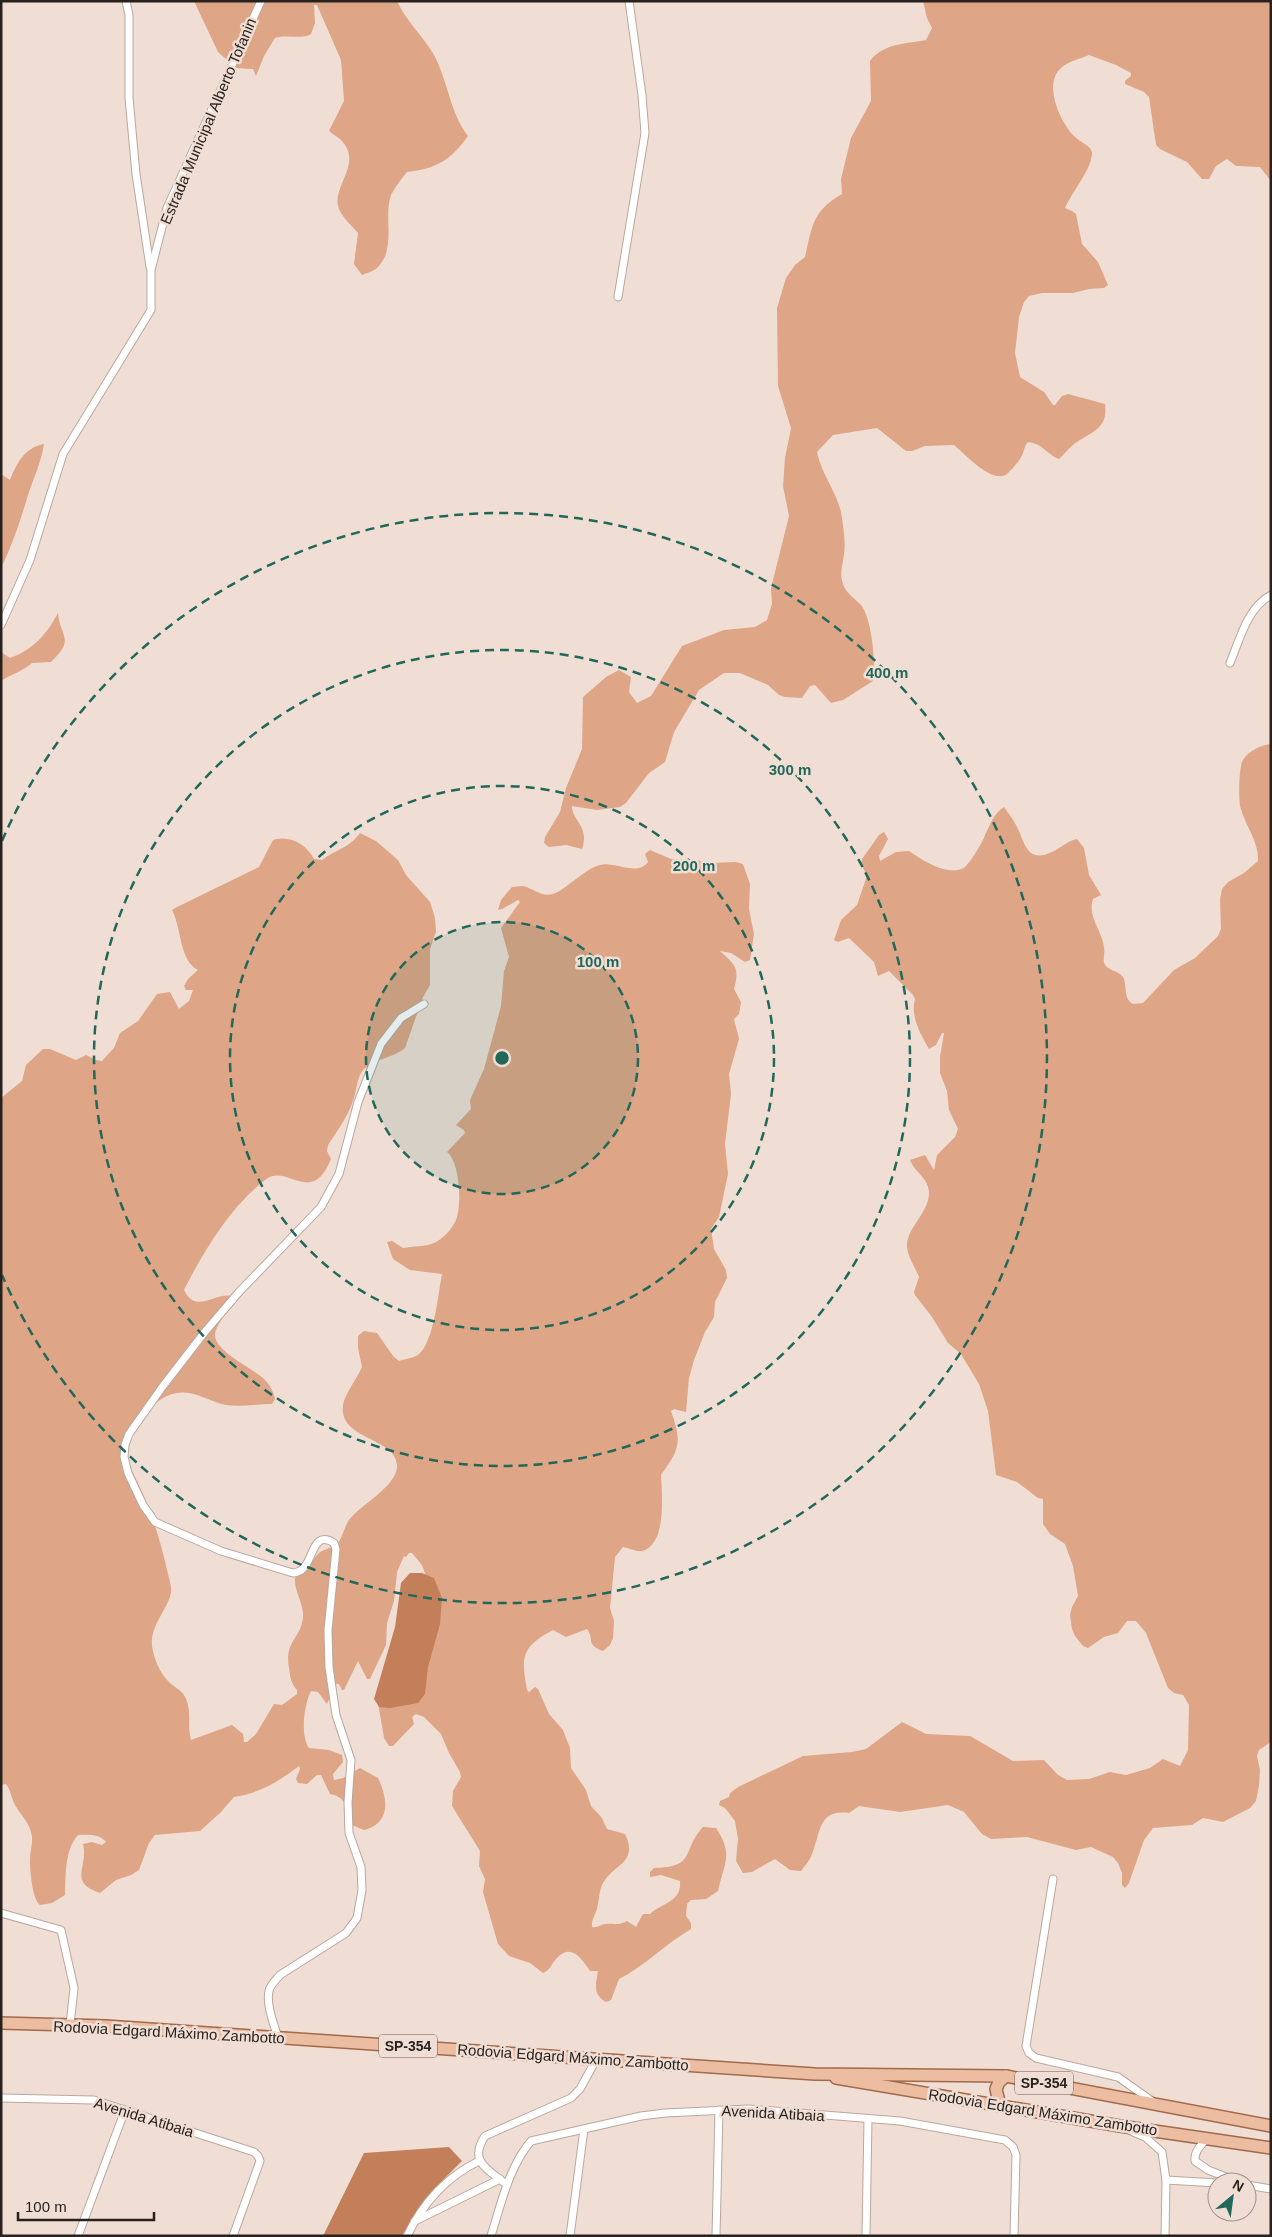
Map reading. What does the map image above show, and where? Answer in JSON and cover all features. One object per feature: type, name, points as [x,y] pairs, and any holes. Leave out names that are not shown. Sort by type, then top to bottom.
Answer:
[{"type":"main road","name":"Rodovia Edgard Máximo Zambotto","points":[[4,2023],[106,2026],[815,2074],[1006,2076],[1271,2126]]},
{"type":"main road","name":"Rodovia Edgard Máximo Zambotto","points":[[815,2074],[1120,2126],[1271,2148]]},
{"type":"main road","points":[[1000,2106],[996,2089],[999,2082],[1006,2076]]},
{"type":"street","points":[[126,1],[129,15],[129,98],[136,174],[151,270]]},
{"type":"street","name":"Estrada Municipal Alberto Tofanin","points":[[1,625],[30,560],[63,454],[152,310],[151,270],[168,208],[260,1]]},
{"type":"street","points":[[618,297],[645,133],[642,95],[629,1]]},
{"type":"street","points":[[1230,663],[1250,614],[1258,604],[1271,595]]},
{"type":"street","points":[[278,2038],[268,1992],[271,1985],[280,1975],[346,1933],[357,1918],[362,1890],[362,1867],[349,1833],[348,1802],[351,1760],[336,1715],[329,1668],[328,1630],[336,1549],[334,1543],[329,1539],[322,1539],[317,1543],[303,1570],[293,1573],[221,1550],[162,1527],[151,1517],[128,1472],[124,1457],[125,1445],[129,1434],[162,1386],[204,1333],[239,1292],[321,1208],[339,1174],[358,1102],[381,1044],[401,1018],[424,1004]]},
{"type":"street","points":[[1053,1879],[1026,2046],[1029,2053],[1036,2058],[1118,2077],[1156,2104]]},
{"type":"street","points":[[1,1913],[61,1930],[74,1988],[70,2025]]},
{"type":"street","points":[[491,2236],[507,2185],[479,2161],[477,2154],[479,2144],[485,2136],[570,2098],[580,2089],[596,2058]]},
{"type":"street","name":"Avenida Atibaia","points":[[1,2098],[94,2100],[254,2152],[260,2161],[234,2236]]},
{"type":"street","name":"Avenida Atibaia","points":[[507,2185],[525,2148],[531,2141],[657,2114],[749,2109],[900,2121],[1007,2141],[1016,2155],[1014,2236]]},
{"type":"street","points":[[78,2236],[125,2110]]},
{"type":"street","points":[[716,2236],[719,2110]]},
{"type":"street","points":[[866,2236],[868,2119]]},
{"type":"street","points":[[1120,2126],[1145,2137],[1162,2152],[1166,2180],[1165,2236]]},
{"type":"street","points":[[570,2236],[584,2129]]},
{"type":"street","points":[[1208,2138],[1194,2155],[1195,2161],[1213,2172]]},
{"type":"street","points":[[407,2236],[414,2221],[438,2190],[452,2176],[479,2161]]},
{"type":"street","points":[[414,2221],[500,2179]]},
{"type":"street","points":[[1166,2180],[1207,2182]]},
{"type":"street","points":[[1257,2187],[1271,2189]]},
{"type":"shaded area","points":[[194,1],[397,1],[434,55],[457,117],[468,136],[442,162],[435,166],[407,172],[400,180],[391,195],[389,204],[387,252],[377,268],[362,275],[354,264],[358,233],[340,211],[338,202],[338,194],[348,167],[347,149],[341,140],[329,131],[344,101],[341,60],[317,5],[314,5],[315,23],[311,34],[303,37],[275,38],[264,56],[256,76],[253,69],[236,68],[218,52]]},
{"type":"shaded area","points":[[923,1],[1271,1],[1271,181],[1260,167],[1236,166],[1227,159],[1216,166],[1209,179],[1202,179],[1187,162],[1160,149],[1156,145],[1149,97],[1144,92],[1125,84],[1131,73],[1089,55],[1062,67],[1055,77],[1053,86],[1056,104],[1069,130],[1092,151],[1091,160],[1085,174],[1065,208],[1076,214],[1082,244],[1098,262],[1108,285],[1104,288],[1073,293],[1042,293],[1029,296],[1024,302],[1019,317],[1015,353],[1020,377],[1044,392],[1053,405],[1062,396],[1068,394],[1105,404],[1102,424],[1074,444],[1059,459],[1038,445],[1028,442],[1019,460],[1003,476],[996,476],[980,468],[954,445],[925,446],[912,451],[906,451],[877,428],[833,435],[817,452],[841,512],[845,544],[841,572],[843,584],[860,604],[868,619],[874,664],[873,681],[843,700],[831,703],[815,685],[810,686],[802,698],[785,697],[779,695],[768,685],[740,673],[724,673],[699,690],[674,732],[665,762],[649,773],[626,803],[620,807],[597,810],[572,806],[584,835],[582,849],[566,845],[549,847],[544,843],[545,837],[560,812],[566,788],[582,749],[583,697],[606,677],[619,670],[631,677],[629,692],[637,703],[651,696],[682,646],[724,630],[755,627],[767,620],[772,604],[771,588],[789,516],[783,486],[785,458],[791,428],[778,386],[777,308],[786,278],[795,265],[805,257],[812,228],[819,213],[832,200],[842,194],[841,179],[851,138],[871,101],[870,61],[888,48],[926,40],[932,28],[927,18]]},
{"type":"shaded area","points":[[44,444],[40,463],[1,568],[1,474],[10,480],[22,457],[31,449]]},
{"type":"shaded area","points":[[58,613],[65,638],[65,643],[59,654],[51,662],[32,663],[1,681],[1,652],[10,658],[33,646],[44,635]]},
{"type":"shaded area","points":[[1271,744],[1271,1742],[1259,1750],[1257,1756],[1260,1770],[1256,1801],[1250,1808],[1223,1822],[1203,1818],[1192,1825],[1153,1828],[1144,1840],[1129,1883],[1125,1888],[1122,1885],[1122,1873],[1113,1857],[1091,1847],[1076,1850],[1027,1837],[991,1839],[982,1834],[964,1812],[948,1805],[900,1812],[859,1806],[849,1813],[831,1815],[822,1824],[811,1856],[801,1871],[790,1870],[775,1859],[752,1872],[743,1873],[736,1861],[738,1839],[735,1821],[725,1808],[719,1805],[720,1801],[729,1797],[730,1793],[738,1787],[803,1756],[866,1749],[902,1722],[926,1734],[970,1736],[1013,1761],[1044,1760],[1058,1775],[1067,1780],[1089,1779],[1110,1772],[1126,1775],[1150,1768],[1163,1759],[1180,1766],[1188,1750],[1189,1705],[1183,1695],[1174,1693],[1168,1688],[1146,1633],[1136,1621],[1127,1621],[1118,1633],[1104,1637],[1088,1648],[1083,1646],[1075,1636],[1070,1615],[1078,1596],[1073,1566],[1065,1544],[1050,1534],[1043,1524],[1043,1499],[1038,1498],[1017,1482],[996,1475],[988,1411],[979,1384],[961,1354],[948,1343],[932,1317],[915,1295],[914,1292],[919,1277],[909,1256],[907,1244],[911,1232],[926,1207],[929,1193],[927,1183],[910,1160],[925,1155],[934,1170],[937,1155],[955,1137],[958,1129],[949,1110],[947,1091],[940,1073],[940,1057],[944,1033],[942,1033],[936,1045],[929,1049],[915,1019],[915,999],[913,995],[889,971],[878,976],[874,962],[849,938],[838,942],[834,940],[841,920],[857,905],[867,876],[861,864],[862,859],[879,835],[884,832],[888,839],[879,856],[880,861],[896,852],[909,851],[941,868],[948,870],[962,869],[975,854],[995,816],[1004,807],[1016,824],[1025,845],[1032,854],[1044,855],[1077,839],[1084,848],[1089,875],[1101,895],[1093,899],[1092,912],[1103,942],[1105,966],[1123,977],[1126,995],[1133,1004],[1143,1003],[1174,970],[1195,958],[1218,936],[1221,929],[1220,899],[1222,889],[1228,882],[1244,873],[1258,861],[1256,847],[1240,805],[1240,772],[1244,758],[1250,752],[1258,747]]},
{"type":"shaded area","points":[[360,833],[376,841],[398,860],[406,875],[430,902],[435,918],[436,932],[430,949],[430,985],[423,997],[405,1048],[369,1065],[360,1074],[350,1108],[328,1145],[327,1151],[331,1159],[323,1173],[315,1180],[307,1182],[282,1176],[273,1176],[265,1180],[229,1216],[200,1260],[184,1290],[194,1301],[200,1302],[231,1296],[229,1307],[216,1330],[217,1341],[221,1348],[264,1379],[271,1388],[275,1399],[272,1404],[237,1406],[221,1404],[189,1393],[177,1393],[166,1397],[156,1403],[139,1423],[124,1457],[132,1470],[150,1513],[171,1586],[169,1600],[156,1625],[152,1638],[153,1651],[163,1675],[185,1696],[189,1709],[191,1740],[232,1725],[243,1734],[244,1742],[247,1742],[256,1734],[274,1704],[282,1705],[297,1694],[297,1690],[290,1677],[288,1659],[291,1646],[302,1624],[303,1617],[295,1578],[320,1552],[338,1544],[349,1520],[391,1482],[395,1474],[397,1467],[395,1457],[388,1449],[356,1431],[348,1424],[343,1414],[344,1401],[362,1367],[358,1348],[358,1336],[364,1331],[377,1333],[393,1356],[399,1361],[418,1355],[428,1340],[432,1329],[442,1274],[410,1270],[393,1259],[387,1242],[392,1241],[403,1248],[431,1244],[444,1236],[456,1220],[459,1204],[459,1184],[455,1165],[447,1152],[465,1133],[464,1130],[456,1125],[471,1109],[470,1100],[484,1069],[501,1006],[504,971],[509,957],[501,928],[520,902],[518,900],[498,910],[501,900],[512,887],[523,886],[541,894],[553,894],[600,865],[638,868],[648,862],[645,854],[650,850],[671,859],[696,860],[710,863],[736,862],[743,864],[750,884],[749,909],[754,934],[750,960],[745,962],[731,953],[720,951],[735,967],[734,989],[741,1002],[739,1014],[734,1019],[739,1039],[729,1074],[731,1094],[725,1144],[728,1174],[719,1217],[711,1229],[714,1249],[726,1270],[727,1278],[715,1302],[714,1317],[705,1332],[694,1360],[689,1378],[686,1412],[674,1409],[671,1411],[678,1438],[672,1458],[661,1475],[662,1506],[659,1529],[656,1539],[650,1547],[640,1551],[623,1547],[615,1557],[610,1608],[614,1621],[613,1638],[610,1645],[603,1651],[594,1646],[587,1629],[566,1637],[553,1630],[542,1636],[529,1648],[524,1661],[527,1690],[529,1692],[535,1687],[538,1689],[549,1714],[563,1730],[570,1748],[571,1768],[586,1790],[591,1806],[602,1818],[607,1829],[625,1834],[628,1844],[629,1852],[627,1858],[602,1885],[592,1927],[627,1921],[636,1927],[643,1914],[650,1914],[675,1898],[680,1888],[680,1881],[661,1875],[650,1877],[650,1872],[654,1868],[677,1865],[683,1861],[703,1827],[716,1828],[725,1845],[725,1866],[718,1891],[706,1899],[691,1900],[687,1904],[686,1916],[691,1923],[691,1929],[672,1941],[638,1968],[619,1979],[611,2000],[606,2002],[597,1992],[598,1971],[590,1971],[576,1954],[567,1952],[561,1954],[549,1969],[543,1973],[530,1963],[509,1956],[498,1944],[483,1892],[485,1879],[479,1866],[480,1851],[452,1806],[453,1791],[461,1777],[460,1772],[441,1734],[424,1717],[416,1714],[412,1717],[414,1724],[393,1746],[389,1746],[384,1738],[378,1703],[427,1579],[422,1565],[412,1553],[409,1553],[406,1557],[404,1556],[397,1572],[394,1601],[387,1623],[386,1645],[370,1679],[367,1679],[358,1661],[344,1690],[342,1690],[339,1684],[336,1684],[327,1704],[318,1692],[311,1691],[306,1704],[304,1728],[309,1748],[329,1750],[342,1755],[343,1762],[333,1774],[334,1780],[343,1778],[360,1768],[378,1778],[384,1794],[385,1809],[379,1822],[373,1827],[364,1830],[352,1825],[346,1805],[340,1798],[330,1794],[321,1775],[317,1775],[307,1784],[298,1783],[296,1779],[300,1769],[299,1766],[268,1786],[252,1793],[234,1797],[200,1831],[155,1835],[149,1843],[139,1870],[116,1880],[100,1893],[90,1889],[84,1884],[82,1879],[83,1844],[92,1842],[102,1845],[106,1842],[96,1836],[78,1835],[73,1841],[68,1856],[65,1895],[52,1903],[40,1905],[33,1891],[31,1877],[32,1839],[30,1828],[15,1805],[6,1784],[1,1785],[1,1098],[22,1081],[26,1065],[43,1049],[50,1049],[76,1060],[86,1055],[102,1061],[114,1048],[120,1033],[138,1021],[157,994],[170,992],[179,1009],[189,1001],[193,990],[186,990],[184,986],[188,979],[198,970],[187,959],[172,910],[259,867],[273,840],[285,839],[297,842],[307,849],[314,859],[322,860],[347,845]]},
{"type":"shaded area","points":[[410,1573],[422,1573],[434,1578],[442,1598],[440,1624],[428,1667],[425,1694],[418,1703],[390,1708],[379,1707],[374,1699],[395,1627],[401,1583]]},
{"type":"shaded area","points":[[449,2147],[462,2161],[429,2196],[402,2236],[323,2236],[364,2153]]}]
